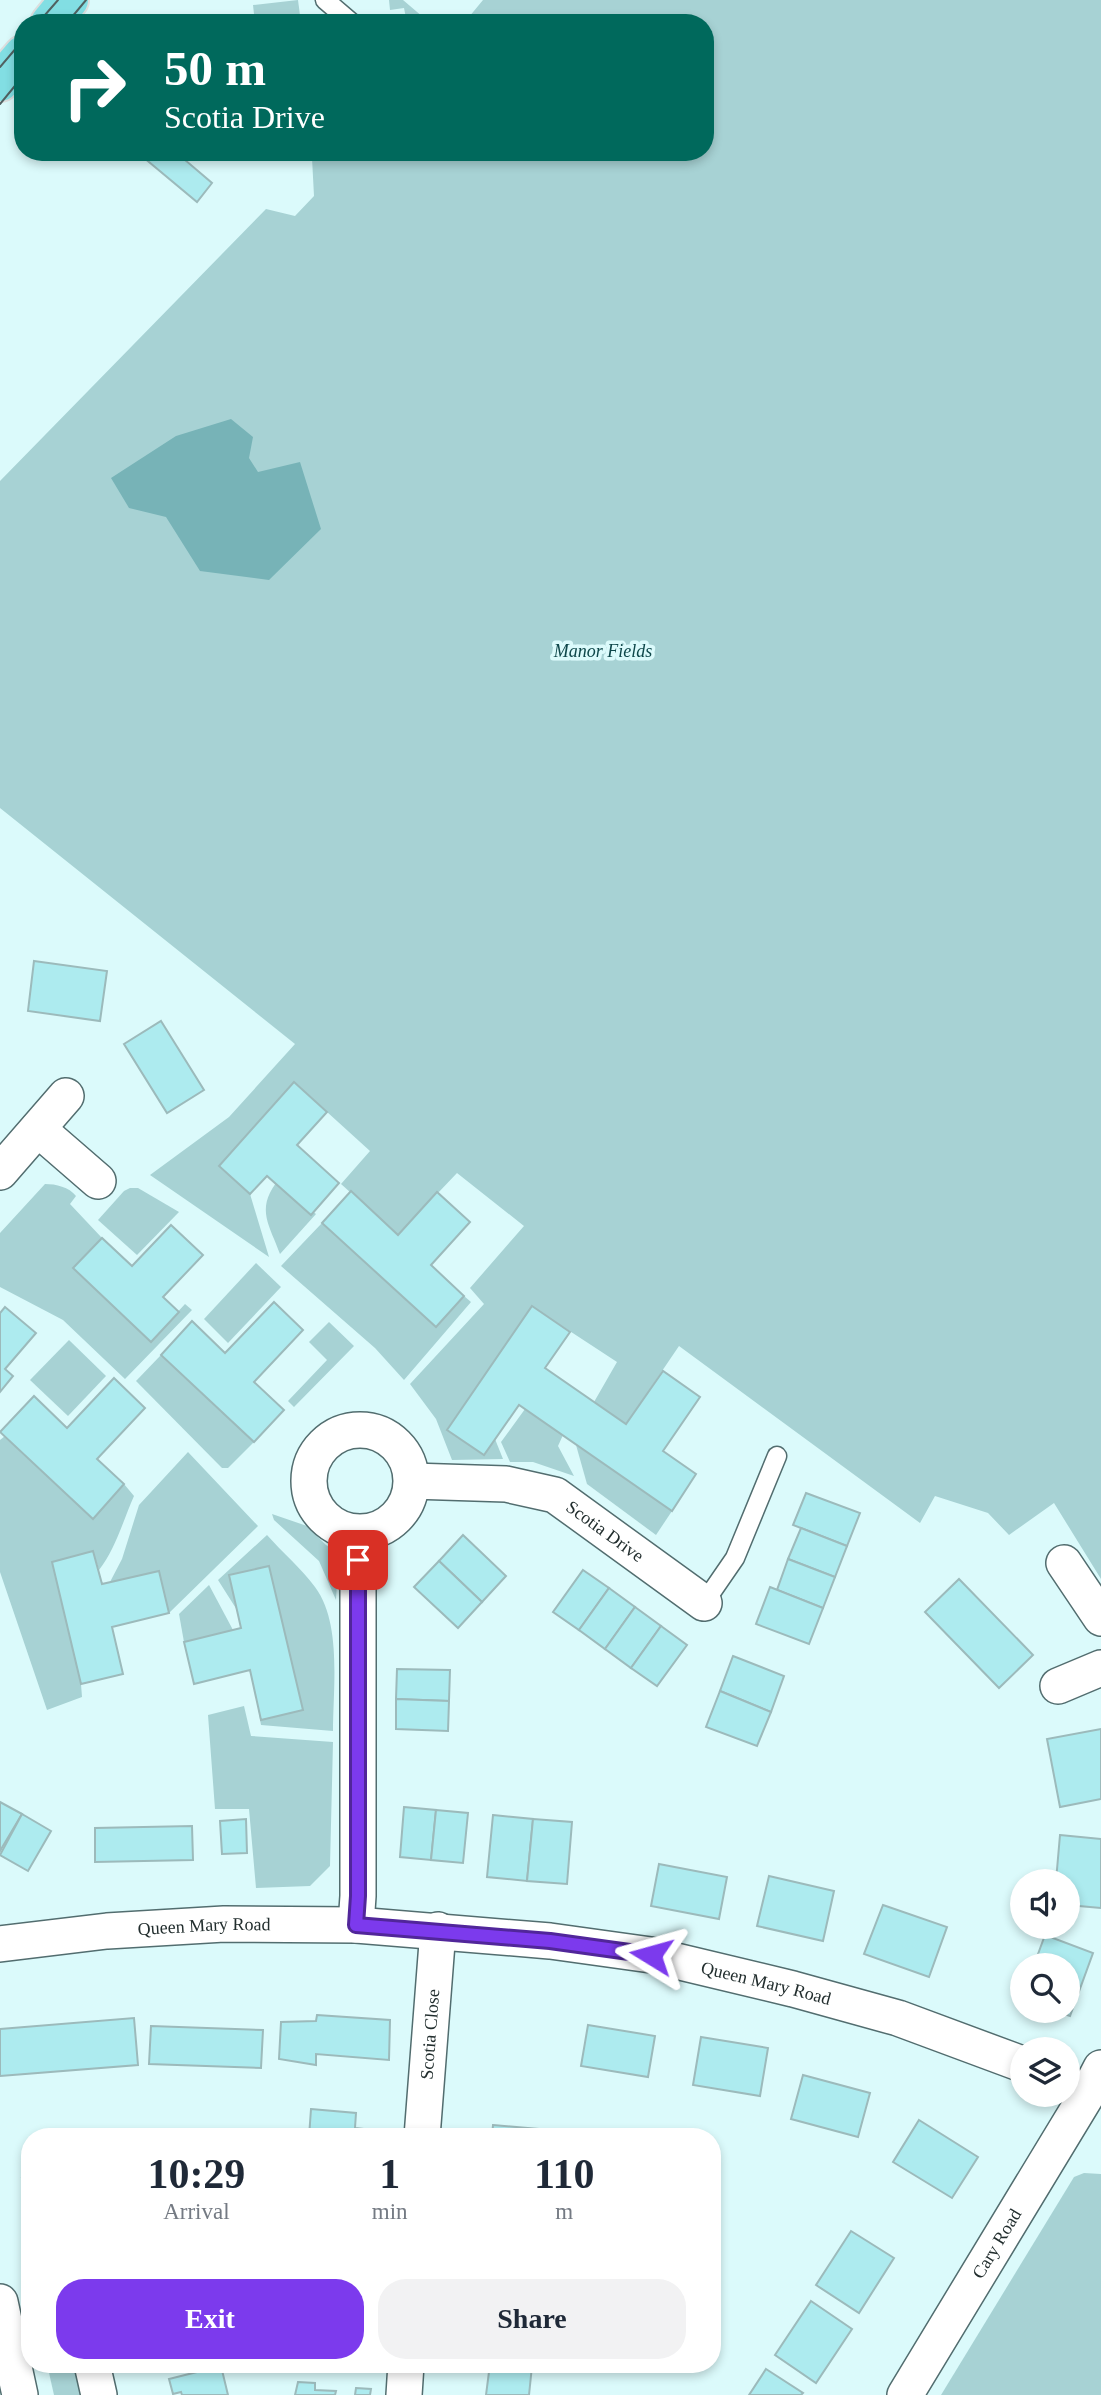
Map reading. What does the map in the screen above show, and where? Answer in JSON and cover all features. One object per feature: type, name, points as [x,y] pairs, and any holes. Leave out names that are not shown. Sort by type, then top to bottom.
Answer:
[{"type":"main road","points":[[57,14],[69,0]]},
{"type":"main road","points":[[0,82],[14,66]]},
{"type":"street","points":[[0,1172],[66,1096]]},
{"type":"street","points":[[38,1129],[98,1181]]},
{"type":"street","points":[[350,1429],[381,1432],[403,1452],[412,1481],[408,1502],[396,1519],[379,1530],[358,1534],[329,1524],[310,1500],[309,1470],[323,1443],[350,1429]]},
{"type":"street","name":"Scotia Drive","points":[[412,1481],[506,1484],[555,1495],[704,1603]]},
{"type":"street","points":[[356,1925],[358,1534]]},
{"type":"street","points":[[1064,1563],[1101,1618]]},
{"type":"street","points":[[1058,1686],[1101,1668]]},
{"type":"street","name":"Queen Mary Road","points":[[0,1944],[107,1931],[198,1926],[356,1925],[550,1941],[651,1955],[793,1989],[898,2018],[1010,2059]]},
{"type":"street","name":"Scotia Close","points":[[423,2128],[438,1930]]},
{"type":"street","name":"Cary Road","points":[[905,2395],[1089,2086]]},
{"type":"street","points":[[0,2302],[20,2395]]},
{"type":"street","points":[[94,2373],[99,2395]]},
{"type":"street","points":[[404,2395],[405,2373]]},
{"type":"lane","points":[[326,0],[342,14]]},
{"type":"lane","points":[[704,1603],[735,1558],[777,1455]]},
{"type":"green space","points":[[298,0],[300,14],[254,14],[253,5]]},
{"type":"green space","points":[[389,0],[403,0],[419,14],[405,14],[404,8],[390,10]]},
{"type":"green space","name":"Manor Fields","points":[[483,0],[1101,0],[1101,1579],[1054,1503],[1009,1535],[988,1513],[935,1496],[920,1523],[679,1346],[626,1424],[594,1402],[617,1362],[533,1307],[447,1429],[483,1455],[495,1439],[503,1459],[452,1460],[436,1419],[410,1384],[484,1304],[470,1288],[524,1226],[457,1173],[398,1235],[341,1184],[370,1151],[294,1082],[219,1166],[250,1194],[269,1257],[150,1175],[229,1117],[295,1044],[0,808],[0,481],[266,209],[295,216],[314,196],[312,161],[714,161],[714,14],[471,14]]},
{"type":"green space","points":[[276,1183],[316,1214],[280,1254],[266,1210],[270,1193]]},
{"type":"green space","points":[[45,1184],[70,1190],[76,1196],[70,1204],[102,1238],[74,1267],[151,1341],[185,1304],[192,1310],[125,1379],[63,1320],[0,1287],[0,1233]]},
{"type":"green space","points":[[138,1188],[179,1212],[137,1255],[98,1220],[124,1191]]},
{"type":"green space","points":[[322,1223],[435,1326],[464,1296],[471,1302],[404,1380],[375,1348],[281,1266]]},
{"type":"green space","points":[[256,1263],[281,1287],[228,1343],[204,1319]]},
{"type":"green space","points":[[329,1322],[354,1346],[294,1407],[288,1401],[327,1360],[309,1342]]},
{"type":"green space","points":[[69,1340],[106,1376],[68,1416],[30,1380]]},
{"type":"green space","points":[[161,1355],[254,1442],[228,1468],[222,1468],[136,1381]]},
{"type":"green space","points":[[525,1409],[563,1435],[558,1446],[574,1476],[533,1462],[510,1462],[501,1442]]},
{"type":"green space","points":[[5,1436],[92,1518],[124,1484],[134,1496],[114,1544],[99,1570],[93,1551],[52,1562],[82,1697],[47,1710],[0,1572],[0,1440]]},
{"type":"green space","points":[[576,1445],[672,1511],[656,1535],[587,1484]]},
{"type":"green space","points":[[188,1452],[258,1526],[169,1613],[159,1571],[110,1582],[122,1559],[139,1505]]},
{"type":"green space","points":[[272,1514],[307,1526],[326,1545],[339,1552],[336,1600],[319,1561],[274,1520]]},
{"type":"green space","points":[[267,1535],[310,1580],[324,1602],[333,1637],[333,1731],[261,1725],[257,1702],[262,1720],[303,1710],[269,1566],[229,1575],[237,1610],[218,1580]]},
{"type":"green space","points":[[209,1585],[233,1630],[184,1642],[179,1614]]},
{"type":"green space","points":[[244,1706],[251,1736],[333,1742],[330,1866],[310,1886],[256,1888],[249,1809],[215,1809],[208,1715]]},
{"type":"green space","points":[[1084,2173],[1101,2174],[1101,2395],[941,2395],[1074,2177]]},
{"type":"green space","points":[[49,2373],[82,2373],[87,2395],[54,2395]]},
{"type":"shaded area","points":[[231,419],[253,437],[249,458],[258,472],[300,462],[321,529],[269,580],[200,571],[166,517],[129,508],[111,478],[176,436]]},
{"type":"building","points":[[148,161],[186,161],[212,183],[197,202]]},
{"type":"building","points":[[34,961],[107,971],[100,1021],[28,1011]]},
{"type":"building","points":[[161,1021],[204,1090],[167,1113],[124,1044]]},
{"type":"building","points":[[294,1082],[327,1112],[297,1145],[339,1183],[311,1215],[267,1176],[250,1194],[219,1166]]},
{"type":"building","points":[[351,1191],[398,1235],[437,1192],[470,1222],[431,1265],[464,1296],[436,1327],[322,1223]]},
{"type":"building","points":[[171,1225],[203,1255],[163,1297],[179,1312],[151,1342],[73,1268],[102,1238],[132,1266]]},
{"type":"building","points":[[274,1302],[303,1330],[254,1382],[284,1410],[254,1442],[161,1355],[192,1321],[225,1353]]},
{"type":"building","points":[[532,1306],[570,1332],[545,1368],[626,1424],[663,1371],[700,1397],[663,1451],[696,1474],[672,1511],[519,1405],[484,1455],[447,1430]]},
{"type":"building","points":[[5,1307],[36,1333],[5,1369],[13,1376],[0,1392],[0,1313]]},
{"type":"building","points":[[114,1378],[145,1408],[97,1459],[124,1484],[93,1519],[0,1432],[34,1396],[67,1428]]},
{"type":"building","points":[[806,1493],[860,1513],[847,1546],[793,1525]]},
{"type":"building","points":[[801,1528],[847,1546],[835,1577],[788,1559]]},
{"type":"building","points":[[463,1535],[506,1576],[482,1602],[439,1561]]},
{"type":"building","points":[[93,1551],[102,1584],[159,1571],[169,1613],[112,1627],[123,1674],[81,1684],[52,1562]]},
{"type":"building","points":[[788,1559],[835,1577],[823,1608],[777,1590]]},
{"type":"building","points":[[439,1561],[482,1602],[458,1628],[414,1587]]},
{"type":"building","points":[[269,1566],[303,1710],[261,1720],[250,1670],[194,1684],[184,1642],[241,1628],[229,1575]]},
{"type":"building","points":[[583,1570],[609,1588],[579,1630],[553,1612]]},
{"type":"building","points":[[959,1579],[1033,1655],[999,1688],[925,1612]]},
{"type":"building","points":[[770,1587],[823,1608],[809,1644],[756,1624]]},
{"type":"building","points":[[609,1588],[635,1607],[605,1649],[579,1630]]},
{"type":"building","points":[[635,1607],[661,1626],[631,1668],[605,1649]]},
{"type":"building","points":[[661,1626],[687,1645],[657,1686],[631,1668]]},
{"type":"building","points":[[733,1656],[784,1676],[771,1712],[720,1691]]},
{"type":"building","points":[[397,1669],[450,1670],[449,1701],[396,1699]]},
{"type":"building","points":[[720,1691],[771,1712],[757,1746],[706,1727]]},
{"type":"building","points":[[396,1699],[449,1701],[448,1731],[396,1729]]},
{"type":"building","points":[[1101,1729],[1101,1799],[1060,1807],[1047,1739]]},
{"type":"building","points":[[0,1802],[22,1814],[0,1851]]},
{"type":"building","points":[[404,1807],[436,1810],[431,1860],[400,1857]]},
{"type":"building","points":[[436,1810],[468,1813],[463,1863],[431,1860]]},
{"type":"building","points":[[22,1814],[51,1831],[28,1871],[0,1855]]},
{"type":"building","points":[[493,1815],[533,1819],[527,1881],[487,1877]]},
{"type":"building","points":[[246,1819],[247,1853],[222,1854],[220,1821]]},
{"type":"building","points":[[533,1819],[572,1822],[567,1884],[527,1881]]},
{"type":"building","points":[[192,1826],[193,1860],[95,1862],[95,1828]]},
{"type":"building","points":[[1060,1835],[1101,1839],[1101,1908],[1080,1906],[1080,1869],[1057,1869]]},
{"type":"building","points":[[659,1864],[727,1877],[719,1919],[651,1906]]},
{"type":"building","points":[[769,1876],[834,1891],[823,1941],[757,1926]]},
{"type":"building","points":[[883,1905],[947,1927],[929,1977],[864,1954]]},
{"type":"building","points":[[1044,1939],[1056,1939],[1093,1953],[1080,1989],[1080,1953],[1038,1953]]},
{"type":"building","points":[[317,2015],[390,2020],[389,2060],[316,2054],[316,2065],[279,2059],[281,2022],[316,2021]]},
{"type":"building","points":[[134,2018],[138,2065],[0,2076],[0,2029]]},
{"type":"building","points":[[588,2025],[655,2036],[648,2077],[581,2066]]},
{"type":"building","points":[[151,2026],[263,2030],[261,2068],[149,2064]]},
{"type":"building","points":[[701,2037],[768,2048],[760,2096],[693,2085]]},
{"type":"building","points":[[803,2075],[870,2093],[858,2137],[791,2119]]},
{"type":"building","points":[[311,2109],[356,2113],[355,2128],[310,2128]]},
{"type":"building","points":[[919,2120],[978,2157],[952,2198],[893,2162]]},
{"type":"building","points":[[493,2125],[527,2128],[493,2128]]},
{"type":"building","points":[[851,2231],[894,2258],[859,2313],[816,2285]]},
{"type":"building","points":[[811,2301],[852,2329],[816,2383],[775,2355]]},
{"type":"building","points":[[766,2369],[803,2393],[749,2395]]},
{"type":"building","points":[[193,2373],[223,2373],[228,2395],[182,2395],[181,2392],[173,2394],[169,2379]]},
{"type":"building","points":[[489,2373],[531,2373],[529,2395],[486,2395]]},
{"type":"building","points":[[298,2382],[315,2383],[315,2390],[336,2391],[335,2395],[295,2395]]},
{"type":"building","points":[[356,2388],[371,2389],[370,2395],[355,2395]]},
{"type":"tram line","points":[[46,14],[58,0]]},
{"type":"tram line","points":[[74,14],[86,0]]},
{"type":"tram line","points":[[0,67],[14,51]]},
{"type":"tram line","points":[[0,104],[14,87]]},
{"type":"route","points":[[358,1560],[356,1925],[550,1941],[651,1955]]}]
